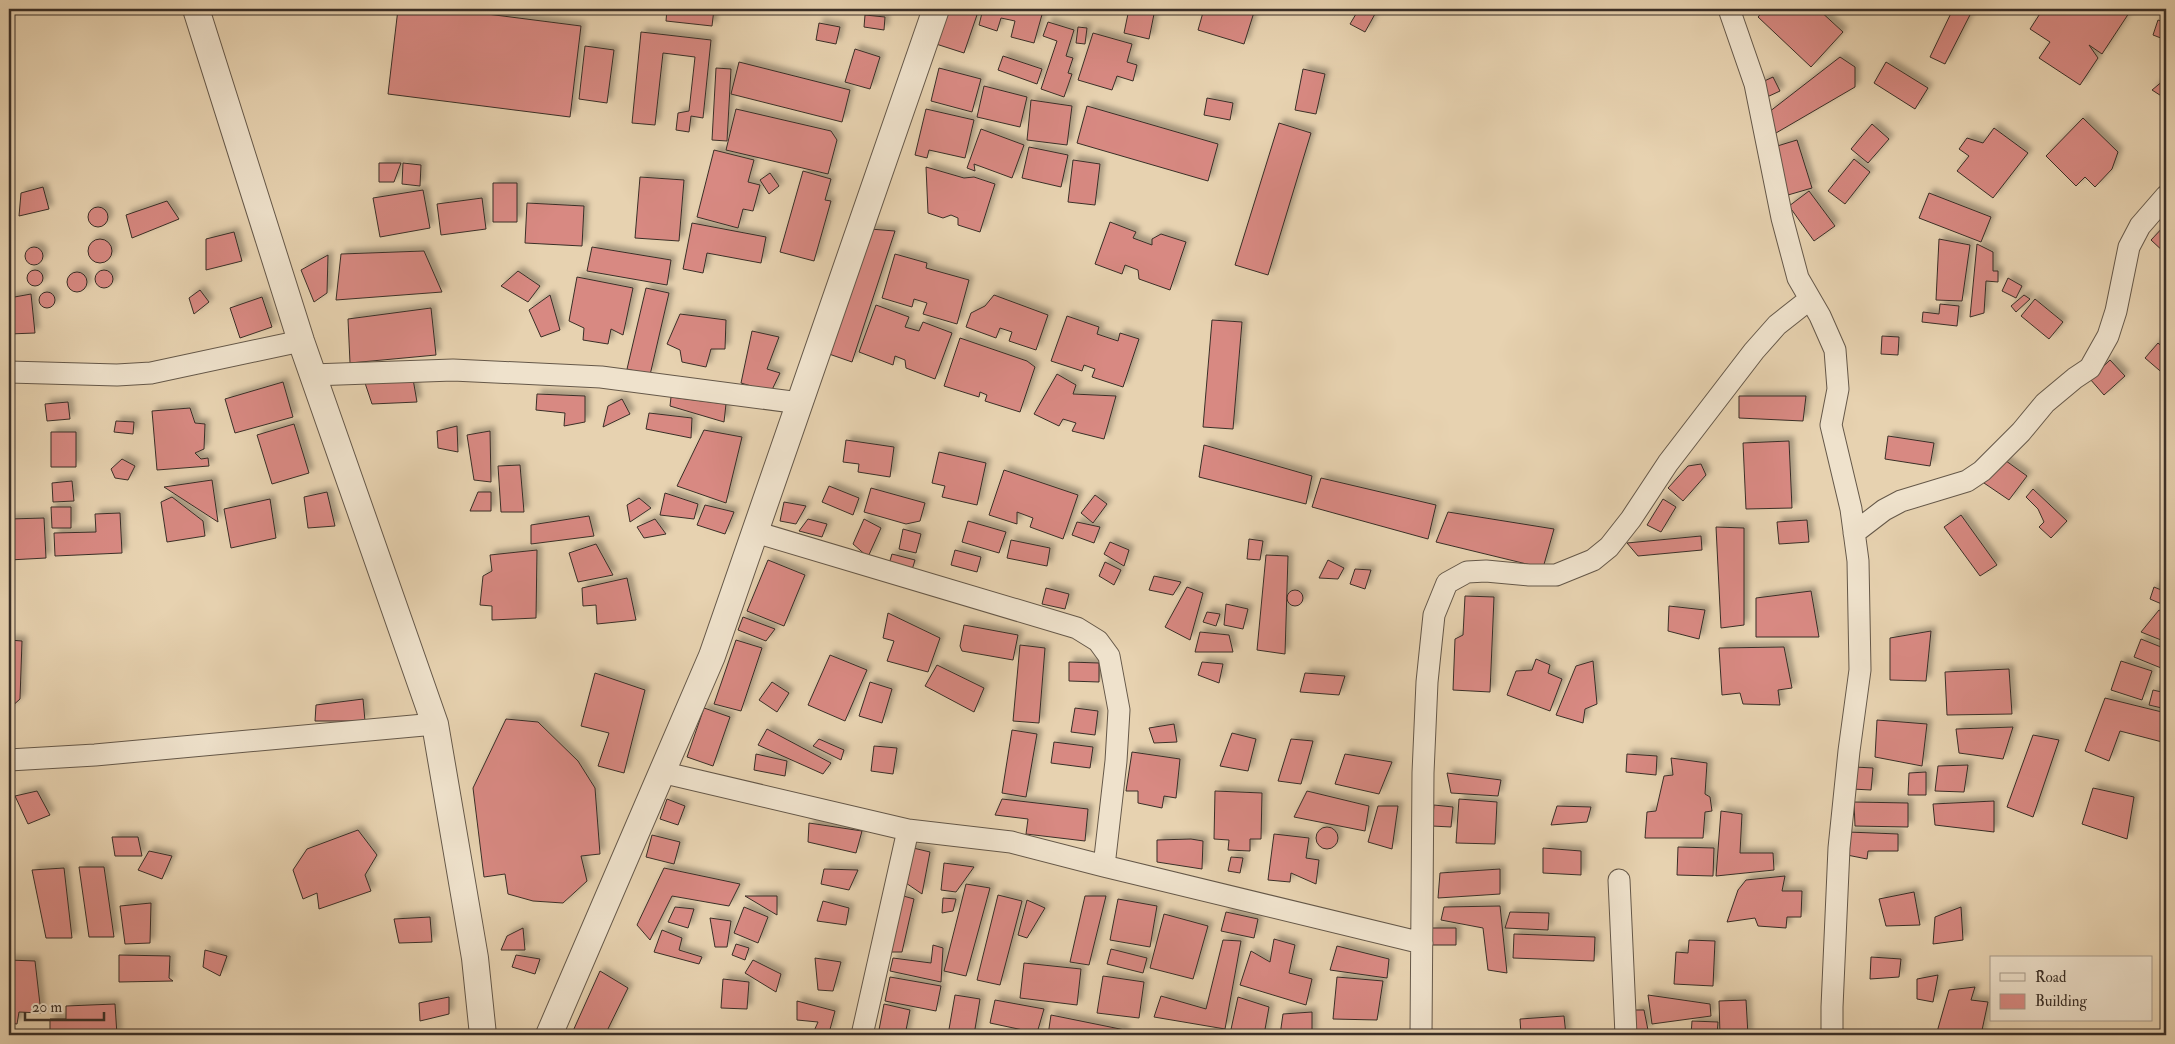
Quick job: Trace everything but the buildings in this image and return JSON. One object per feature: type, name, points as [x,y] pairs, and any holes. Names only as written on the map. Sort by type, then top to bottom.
[{"type":"street","points":[[196,9],[312,375],[435,724],[474,958],[483,1035]]},
{"type":"street","points":[[549,1035],[712,656],[936,9]]},
{"type":"street","points":[[1729,9],[1755,84],[1782,218],[1798,278],[1835,350],[1838,389],[1831,425],[1851,510],[1858,561],[1860,670],[1839,848],[1832,1035]]},
{"type":"street","points":[[1854,533],[1884,510],[1901,501],[1967,481],[1982,471],[2021,432],[2045,403],[2090,368],[2108,336],[2116,311],[2129,247],[2140,226],[2166,196]]},
{"type":"street","points":[[1421,1035],[1423,773],[1428,682],[1434,615],[1447,583],[1467,572],[1486,571],[1529,575],[1556,575],[1593,560],[1609,547],[1668,463],[1754,351],[1777,325],[1810,299]]},
{"type":"street","points":[[9,372],[117,375],[151,373],[301,342]]},
{"type":"street","points":[[312,375],[453,370],[601,376],[800,403]]},
{"type":"street","points":[[1851,510],[1884,510]]},
{"type":"street","points":[[755,532],[1024,614],[1077,628],[1098,641],[1109,656],[1119,710],[1116,762],[1104,866]]},
{"type":"street","points":[[9,760],[95,755],[435,724]]},
{"type":"street","points":[[661,772],[908,830],[1011,842],[1422,943]]},
{"type":"street","points":[[862,1035],[908,830]]},
{"type":"street","points":[[1619,880],[1626,1035]]}]
